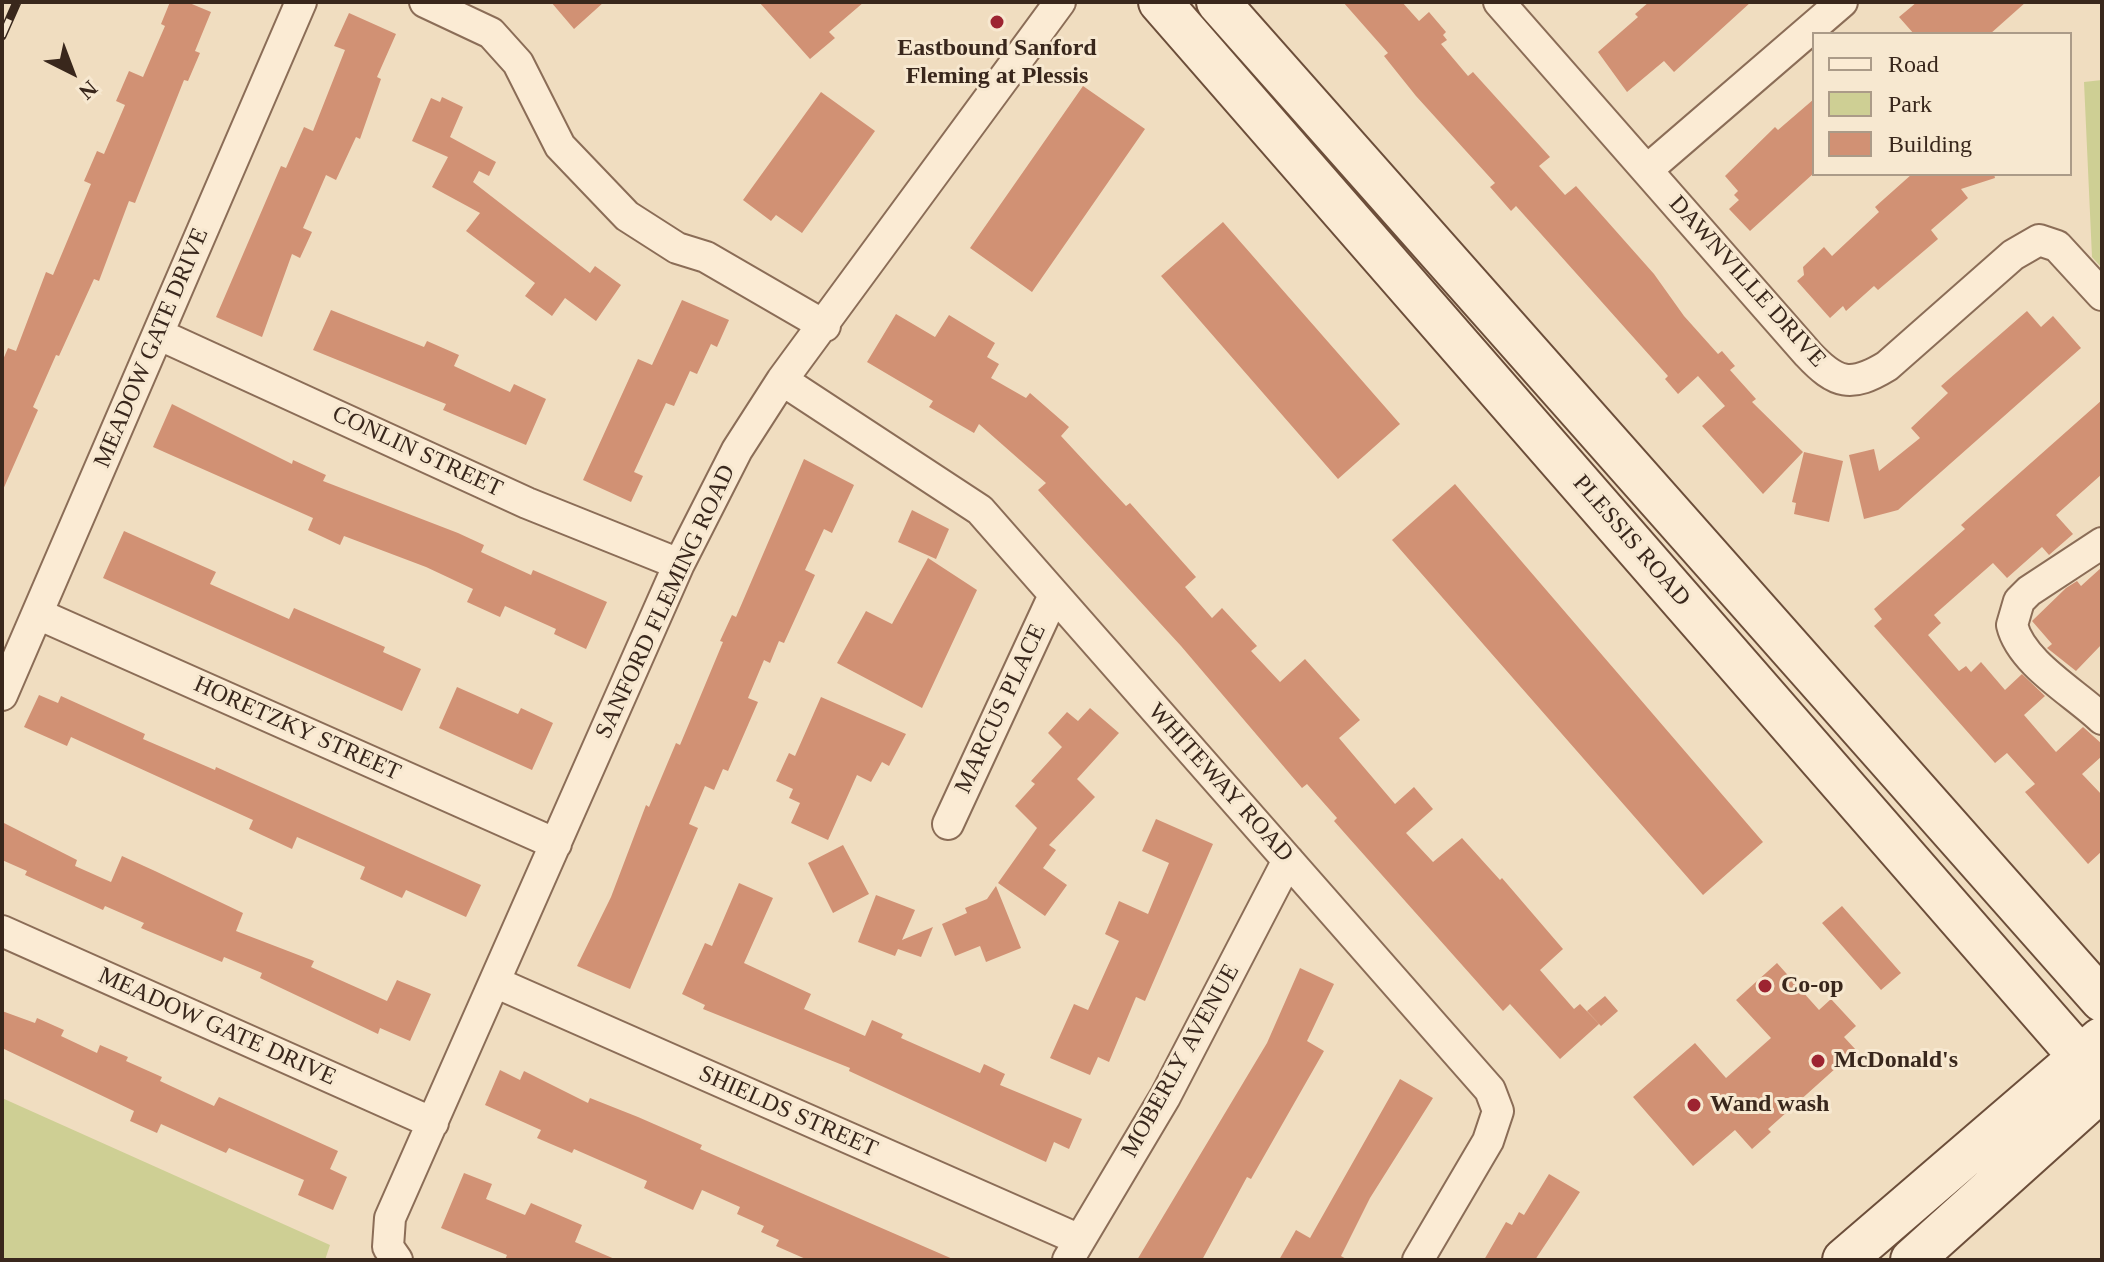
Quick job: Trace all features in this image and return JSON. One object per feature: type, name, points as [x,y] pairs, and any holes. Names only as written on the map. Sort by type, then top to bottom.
[{"type":"main road","name":"PLESSIS ROAD","points":[[1160,2],[2096,1066]]},
{"type":"main road","name":"PLESSIS ROAD","points":[[1218,2],[2102,1000]]},
{"type":"main road","points":[[2039,929],[2102,954]]},
{"type":"main road","points":[[1844,1260],[2096,1066]]},
{"type":"main road","points":[[1912,1260],[2096,1066]]},
{"type":"street","name":"MEADOW GATE DRIVE","points":[[2,695],[301,2]]},
{"type":"street","points":[[425,2],[491,33],[518,63],[560,146],[627,216],[677,248],[706,257],[825,326]]},
{"type":"street","name":"SANFORD FLEMING ROAD","points":[[397,1260],[388,1247],[390,1218],[497,983],[679,564],[737,450],[782,380],[825,326],[946,153],[1060,2]]},
{"type":"street","name":"DAWNVILLE DRIVE","points":[[1499,2],[1808,354],[1824,371],[1844,382],[1866,378],[1887,366],[2013,255],[2039,240],[2057,246],[2102,295]]},
{"type":"street","points":[[1647,170],[1842,2]]},
{"type":"street","name":"CONLIN STREET","points":[[158,334],[527,503],[679,564]]},
{"type":"street","name":"WHITEWAY ROAD","points":[[782,380],[980,510],[1490,1090],[1498,1111],[1488,1141],[1418,1260]]},
{"type":"street","points":[[2102,543],[2029,591],[2019,601],[2012,625],[2022,647],[2070,694],[2102,719]]},
{"type":"street","name":"MARCUS PLACE","points":[[948,824],[1054,595]]},
{"type":"street","name":"HORETZKY STREET","points":[[38,614],[556,844]]},
{"type":"street","name":"MOBERLY AVENUE","points":[[1074,1250],[1165,1097],[1288,860]]},
{"type":"street","name":"MEADOW GATE DRIVE","points":[[2,931],[433,1123]]},
{"type":"street","name":"SHIELDS STREET","points":[[497,983],[1074,1250]]},
{"type":"green space","points":[[2102,80],[2102,268],[2092,257],[2084,82]]},
{"type":"green space","points":[[2,1098],[330,1245],[325,1260],[2,1260]]},
{"type":"building","points":[[170,2],[187,2],[211,12],[195,51],[200,53],[188,81],[184,80],[135,203],[129,201],[99,281],[94,279],[59,356],[56,355],[33,407],[38,410],[2,492],[2,362],[8,348],[16,351],[46,272],[53,275],[91,184],[84,181],[97,151],[104,154],[125,105],[116,101],[129,71],[143,77],[165,26],[161,24]]},
{"type":"building","points":[[551,2],[604,2],[574,29]]},
{"type":"building","points":[[759,2],[864,2],[829,32],[835,38],[810,59]]},
{"type":"building","points":[[1343,2],[1402,2],[1419,21],[1429,12],[1446,32],[1443,35],[1447,40],[1441,44],[1468,76],[1473,72],[1550,157],[1539,166],[1565,195],[1576,186],[1654,274],[1684,316],[1718,354],[1722,351],[1735,366],[1730,370],[1756,399],[1752,402],[1803,452],[1763,494],[1702,426],[1725,406],[1698,376],[1678,394],[1665,379],[1668,376],[1516,206],[1511,211],[1490,187],[1495,183],[1416,96],[1384,56],[1388,53]]},
{"type":"building","points":[[1649,2],[1751,2],[1674,72],[1664,61],[1627,92],[1598,52],[1638,17],[1635,14]]},
{"type":"building","points":[[1917,2],[2026,2],[1992,32],[1912,32],[1899,17]]},
{"type":"building","points":[[349,13],[396,34],[377,77],[381,79],[360,139],[356,137],[336,180],[326,175],[303,228],[312,232],[300,258],[292,254],[262,337],[216,317],[281,166],[286,168],[304,127],[313,131],[345,50],[334,46]]},
{"type":"building","points":[[1083,86],[1145,129],[1032,292],[970,248]]},
{"type":"building","points":[[821,92],[875,131],[802,233],[776,215],[771,221],[743,200]]},
{"type":"building","points":[[442,97],[463,107],[450,137],[496,162],[489,176],[479,171],[473,182],[590,273],[595,266],[621,285],[596,321],[565,298],[552,316],[525,296],[535,283],[466,231],[480,213],[432,187],[448,157],[412,141],[431,98],[440,102]]},
{"type":"building","points":[[1812,101],[1812,175],[1750,231],[1729,209],[1739,200],[1734,195],[1738,191],[1725,176],[1775,127],[1778,130]]},
{"type":"building","points":[[1910,176],[1994,176],[1961,189],[1968,198],[1931,230],[1938,239],[1878,290],[1874,286],[1846,311],[1843,306],[1830,318],[1797,281],[1804,275],[1803,267],[1824,247],[1832,256],[1879,212],[1875,207]]},
{"type":"building","points":[[1223,222],[1400,424],[1338,479],[1161,276]]},
{"type":"building","points":[[682,300],[729,320],[717,347],[711,344],[697,374],[690,371],[674,406],[666,403],[634,472],[643,476],[631,502],[583,480],[638,359],[652,365]]},
{"type":"building","points":[[331,310],[424,347],[427,341],[459,355],[454,366],[510,392],[514,384],[546,399],[526,445],[443,410],[446,404],[313,350]]},
{"type":"building","points":[[2027,311],[2041,327],[2053,316],[2081,348],[1898,510],[1864,519],[1849,455],[1874,449],[1879,471],[1920,438],[1911,428],[1948,393],[1941,386]]},
{"type":"building","points":[[896,314],[935,337],[949,315],[995,343],[987,357],[999,364],[991,378],[1026,398],[1030,393],[1069,427],[1061,436],[1126,506],[1130,503],[1196,577],[1185,587],[1212,618],[1222,608],[1257,646],[1251,651],[1280,682],[1305,659],[1360,720],[1339,738],[1395,804],[1414,787],[1433,809],[1406,833],[1433,862],[1462,838],[1500,880],[1502,878],[1563,949],[1540,970],[1574,1009],[1580,1004],[1599,1024],[1560,1059],[1510,1004],[1503,1011],[1334,821],[1337,818],[1307,784],[1302,788],[1181,646],[1038,490],[1046,483],[979,424],[974,433],[929,407],[933,401],[867,362]]},
{"type":"building","points":[[2102,400],[2102,474],[2056,515],[2073,534],[2049,555],[2042,547],[2007,578],[1993,563],[1934,615],[1941,623],[1928,635],[1959,671],[1966,666],[1971,672],[1981,662],[2005,690],[2022,674],[2045,696],[2024,715],[2056,752],[2083,727],[2102,744],[2102,756],[2082,774],[2102,795],[2102,851],[2088,864],[2025,792],[2035,784],[2007,753],[1995,763],[1874,626],[1882,619],[1874,609],[1965,529],[1961,525]]},
{"type":"building","points":[[172,404],[292,464],[293,460],[326,475],[323,481],[458,533],[484,545],[481,552],[531,575],[533,570],[607,602],[586,649],[554,634],[556,629],[505,606],[500,617],[467,602],[473,589],[426,567],[344,536],[340,545],[308,530],[313,518],[153,447]]},
{"type":"building","points":[[1804,452],[1843,461],[1829,522],[1794,514],[1796,503],[1792,502]]},
{"type":"building","points":[[804,459],[854,485],[832,533],[824,529],[805,570],[815,575],[784,643],[779,641],[770,663],[764,660],[748,698],[758,702],[728,771],[723,769],[714,790],[705,786],[689,824],[698,828],[630,989],[577,966],[611,897],[646,805],[649,807],[676,743],[680,745],[723,642],[720,641],[732,615],[736,617]]},
{"type":"building","points":[[1455,484],[1763,842],[1703,895],[1392,540]]},
{"type":"building","points":[[912,510],[949,529],[936,559],[898,542]]},
{"type":"building","points":[[124,531],[216,572],[210,584],[289,619],[294,608],[385,647],[383,652],[421,669],[402,711],[103,578]]},
{"type":"building","points":[[928,558],[977,590],[922,708],[837,663],[866,611],[892,624]]},
{"type":"building","points":[[2102,567],[2102,644],[2076,671],[2047,648],[2052,644],[2032,621],[2066,588],[2077,581],[2081,586]]},
{"type":"building","points":[[457,687],[518,714],[521,708],[553,723],[532,770],[439,728]]},
{"type":"building","points":[[39,695],[58,703],[61,696],[145,734],[143,739],[215,770],[216,767],[481,885],[466,917],[406,890],[402,898],[360,879],[365,867],[297,837],[292,849],[249,829],[253,820],[71,737],[67,746],[24,727]]},
{"type":"building","points":[[821,697],[906,734],[889,766],[882,762],[871,782],[857,775],[828,840],[791,823],[800,803],[789,798],[793,789],[776,781],[789,753],[795,756]]},
{"type":"building","points":[[1090,708],[1119,733],[1077,779],[1095,797],[1049,845],[1056,850],[1043,868],[1067,885],[1045,916],[998,883],[1037,828],[1015,806],[1035,784],[1031,781],[1062,747],[1048,733],[1067,712],[1078,721]]},
{"type":"building","points":[[1156,819],[1213,844],[1145,1001],[1136,997],[1109,1062],[1098,1057],[1090,1075],[1050,1058],[1074,1004],[1088,1010],[1119,941],[1105,934],[1119,901],[1148,914],[1169,863],[1142,851]]},
{"type":"building","points":[[2,822],[77,860],[75,866],[111,882],[122,856],[155,871],[243,913],[236,931],[314,961],[311,967],[387,1001],[397,980],[431,994],[410,1041],[380,1028],[378,1034],[260,978],[262,973],[224,957],[222,962],[141,928],[144,923],[105,906],[103,910],[25,875],[27,871],[2,860]]},
{"type":"building","points":[[843,845],[869,894],[833,913],[808,863]]},
{"type":"building","points":[[739,883],[773,898],[744,963],[811,994],[804,1009],[865,1036],[872,1020],[903,1034],[901,1038],[980,1073],[984,1064],[1005,1074],[1000,1085],[1082,1119],[1069,1149],[1054,1142],[1046,1162],[849,1071],[850,1068],[703,1009],[705,1005],[682,994],[705,943],[712,946]]},
{"type":"building","points":[[996,886],[1021,948],[986,962],[980,946],[955,956],[942,924],[967,913],[965,908],[987,899]]},
{"type":"building","points":[[876,895],[915,910],[902,940],[933,927],[921,957],[898,949],[895,956],[858,942]]},
{"type":"building","points":[[1842,906],[1901,973],[1881,990],[1822,923]]},
{"type":"building","points":[[1777,963],[1819,1010],[1831,999],[1856,1026],[1844,1037],[1856,1050],[1768,1129],[1771,1132],[1752,1149],[1735,1130],[1693,1166],[1633,1097],[1695,1043],[1726,1078],[1771,1038],[1736,1000]]},
{"type":"building","points":[[1300,968],[1334,984],[1307,1041],[1324,1051],[1251,1179],[1247,1177],[1202,1260],[1137,1260],[1267,1043]]},
{"type":"building","points":[[1605,996],[1618,1011],[1601,1026],[1587,1011]]},
{"type":"building","points":[[2,1011],[35,1023],[37,1018],[64,1030],[61,1036],[97,1053],[100,1045],[128,1057],[126,1061],[162,1077],[160,1081],[214,1106],[219,1097],[338,1151],[330,1169],[347,1177],[333,1210],[298,1195],[304,1180],[229,1148],[226,1153],[161,1124],[157,1133],[130,1121],[134,1111],[2,1048]]},
{"type":"building","points":[[500,1070],[520,1080],[524,1071],[588,1103],[590,1098],[638,1117],[702,1145],[700,1149],[955,1260],[808,1260],[776,1246],[779,1240],[761,1232],[764,1226],[737,1214],[740,1207],[702,1190],[693,1210],[644,1188],[647,1181],[574,1149],[572,1153],[537,1138],[541,1130],[485,1105]]},
{"type":"building","points":[[1400,1079],[1433,1098],[1370,1198],[1341,1256],[1348,1260],[1279,1260],[1296,1230],[1310,1238]]},
{"type":"building","points":[[464,1173],[492,1184],[486,1199],[525,1215],[531,1203],[582,1225],[575,1242],[617,1260],[505,1260],[507,1255],[441,1228]]},
{"type":"building","points":[[1549,1174],[1580,1192],[1535,1260],[1484,1260],[1506,1222],[1512,1225],[1519,1212],[1524,1215]]},
{"type":"railway","points":[[2,36],[17,2]]},
{"type":"place","name":"Eastbound Sanford Fleming at Plessis","points":[[997,22]]},
{"type":"place","name":"Co-op","points":[[1765,986]]},
{"type":"place","name":"McDonald's","points":[[1818,1061]]},
{"type":"place","name":"Wand wash","points":[[1694,1105]]}]
